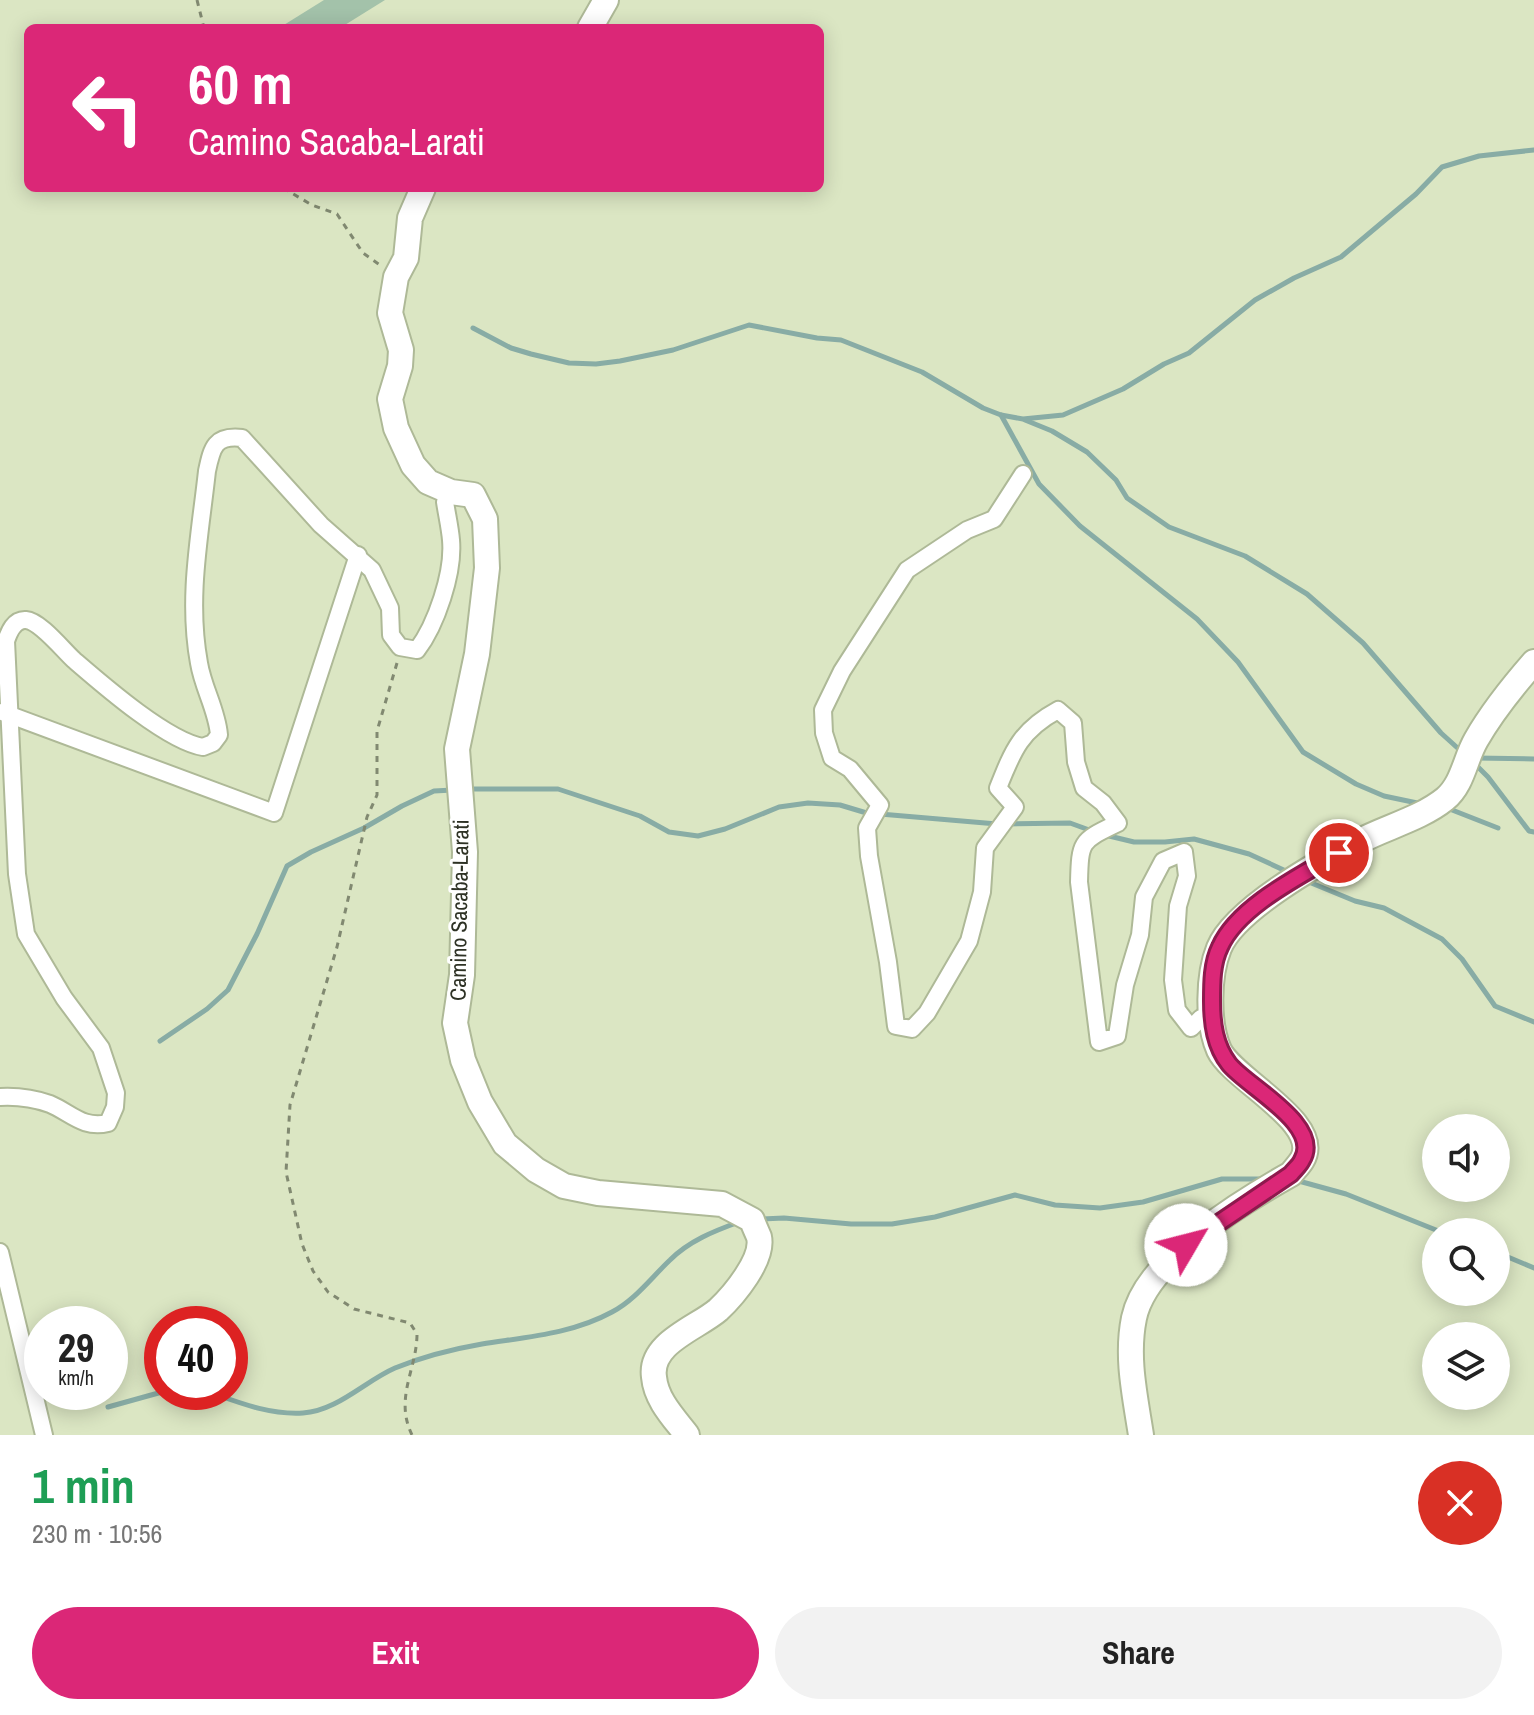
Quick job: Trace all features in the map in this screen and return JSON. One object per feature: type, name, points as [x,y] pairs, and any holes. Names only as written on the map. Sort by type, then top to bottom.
[{"type":"street","points":[[592,24],[606,0]]},
{"type":"street","name":"Camino Sacaba-Larati","points":[[421,192],[410,218],[406,258],[396,277],[390,313],[401,350],[400,366],[390,399],[396,428],[413,465],[428,482],[451,492],[473,495],[485,519],[487,568],[477,654],[457,749],[465,852],[462,975],[455,1023],[463,1060],[480,1102],[505,1144],[536,1170],[564,1186],[598,1193],[722,1204],[752,1220],[760,1240],[757,1259],[719,1309],[671,1342],[659,1356],[656,1365],[653,1375],[659,1397],[687,1435]]},
{"type":"street","points":[[0,1097],[22,1096],[51,1105],[84,1124],[98,1125],[108,1123],[115,1107],[116,1093],[101,1048],[64,998],[26,934],[17,874],[4,712],[9,630],[17,622],[26,620],[38,625],[74,660],[172,735],[203,747],[213,743],[219,735],[218,721],[198,662],[192,590],[207,471],[211,452],[219,440],[228,436],[242,438],[321,525],[372,570],[390,608],[391,635],[400,647],[417,650],[430,634],[448,572],[451,543],[445,502],[451,492]]},
{"type":"street","points":[[1023,474],[994,519],[967,530],[907,570],[842,671],[823,710],[824,733],[832,758],[850,769],[880,805],[867,828],[869,856],[896,1026],[912,1029],[927,1013],[969,941],[982,892],[985,848],[1015,807],[998,788],[1010,755],[1035,722],[1058,710],[1073,723],[1076,762],[1084,788],[1103,803],[1118,823],[1088,838],[1080,856],[1080,896],[1099,1042],[1117,1036],[1125,985],[1140,935],[1144,897],[1163,861],[1184,852],[1187,876],[1178,906],[1173,945],[1177,1010],[1191,1028],[1201,1018],[1213,1027]]},
{"type":"street","points":[[4,712],[274,813],[358,555]]},
{"type":"street","points":[[1141,1435],[1130,1352],[1141,1296],[1160,1270],[1186,1245],[1291,1174],[1304,1158],[1305,1144],[1291,1119],[1231,1067],[1219,1050],[1213,1027],[1213,975],[1220,946],[1238,921],[1286,884],[1360,841],[1447,798],[1459,783],[1475,742],[1490,717],[1534,662]]},
{"type":"street","points":[[0,1252],[44,1435]]},
{"type":"path","points":[[197,0],[203,24]]},
{"type":"path","points":[[290,192],[312,205],[337,214],[363,253],[396,277]]},
{"type":"path","points":[[400,647],[377,731],[377,795],[367,817],[337,947],[290,1105],[286,1172],[302,1244],[313,1271],[328,1292],[354,1309],[410,1323],[417,1334],[404,1405],[412,1435]]},
{"type":"building","points":[[324,0],[385,0],[346,24],[285,24]]},
{"type":"waterway","points":[[473,328],[511,348],[531,354],[569,363],[596,364],[673,350],[749,325],[841,340],[922,372],[983,408],[1001,415],[1023,419],[1063,415],[1123,389],[1189,353],[1255,300],[1341,257],[1416,194],[1442,167],[1479,156],[1534,150]]},
{"type":"waterway","points":[[1001,415],[1039,484],[1080,526],[1197,619],[1238,662],[1303,752],[1356,784],[1384,796],[1422,804]]},
{"type":"waterway","points":[[1025,420],[1052,431],[1087,452],[1116,480],[1127,498],[1169,527],[1245,556],[1307,594],[1363,643],[1441,733],[1462,752]]},
{"type":"waterway","points":[[1475,758],[1534,759]]},
{"type":"waterway","points":[[1475,764],[1529,831],[1534,832]]},
{"type":"waterway","points":[[467,789],[558,789],[640,816],[669,832],[698,836],[725,829],[779,807],[808,803],[840,805],[870,814]]},
{"type":"waterway","points":[[160,1041],[207,1009],[228,990],[287,866],[434,791],[453,790]]},
{"type":"waterway","points":[[1447,808],[1498,828]]},
{"type":"waterway","points":[[880,814],[997,824]]},
{"type":"waterway","points":[[1007,824],[1070,823],[1092,831]]},
{"type":"waterway","points":[[1105,835],[1134,842],[1194,839],[1249,854],[1288,872]]},
{"type":"waterway","points":[[1304,880],[1355,901],[1384,908],[1442,939],[1462,959],[1495,1006],[1534,1022]]},
{"type":"waterway","points":[[760,1219],[892,1224],[935,1217],[1015,1195],[1055,1205],[1100,1208],[1143,1202],[1222,1179],[1265,1179]]},
{"type":"waterway","points":[[1295,1180],[1346,1194],[1422,1224]]},
{"type":"waterway","points":[[248,1405],[291,1413],[315,1411],[416,1360],[581,1325],[612,1312],[628,1301],[685,1247],[739,1222]]},
{"type":"waterway","points":[[1510,1258],[1534,1268]]},
{"type":"waterway","points":[[128,1401],[144,1397]]},
{"type":"route","points":[[1186,1245],[1270,1185],[1291,1174],[1304,1158],[1305,1144],[1291,1119],[1278,1104],[1231,1067],[1219,1050],[1213,1027],[1213,975],[1220,946],[1238,921],[1286,884],[1339,853]]}]
